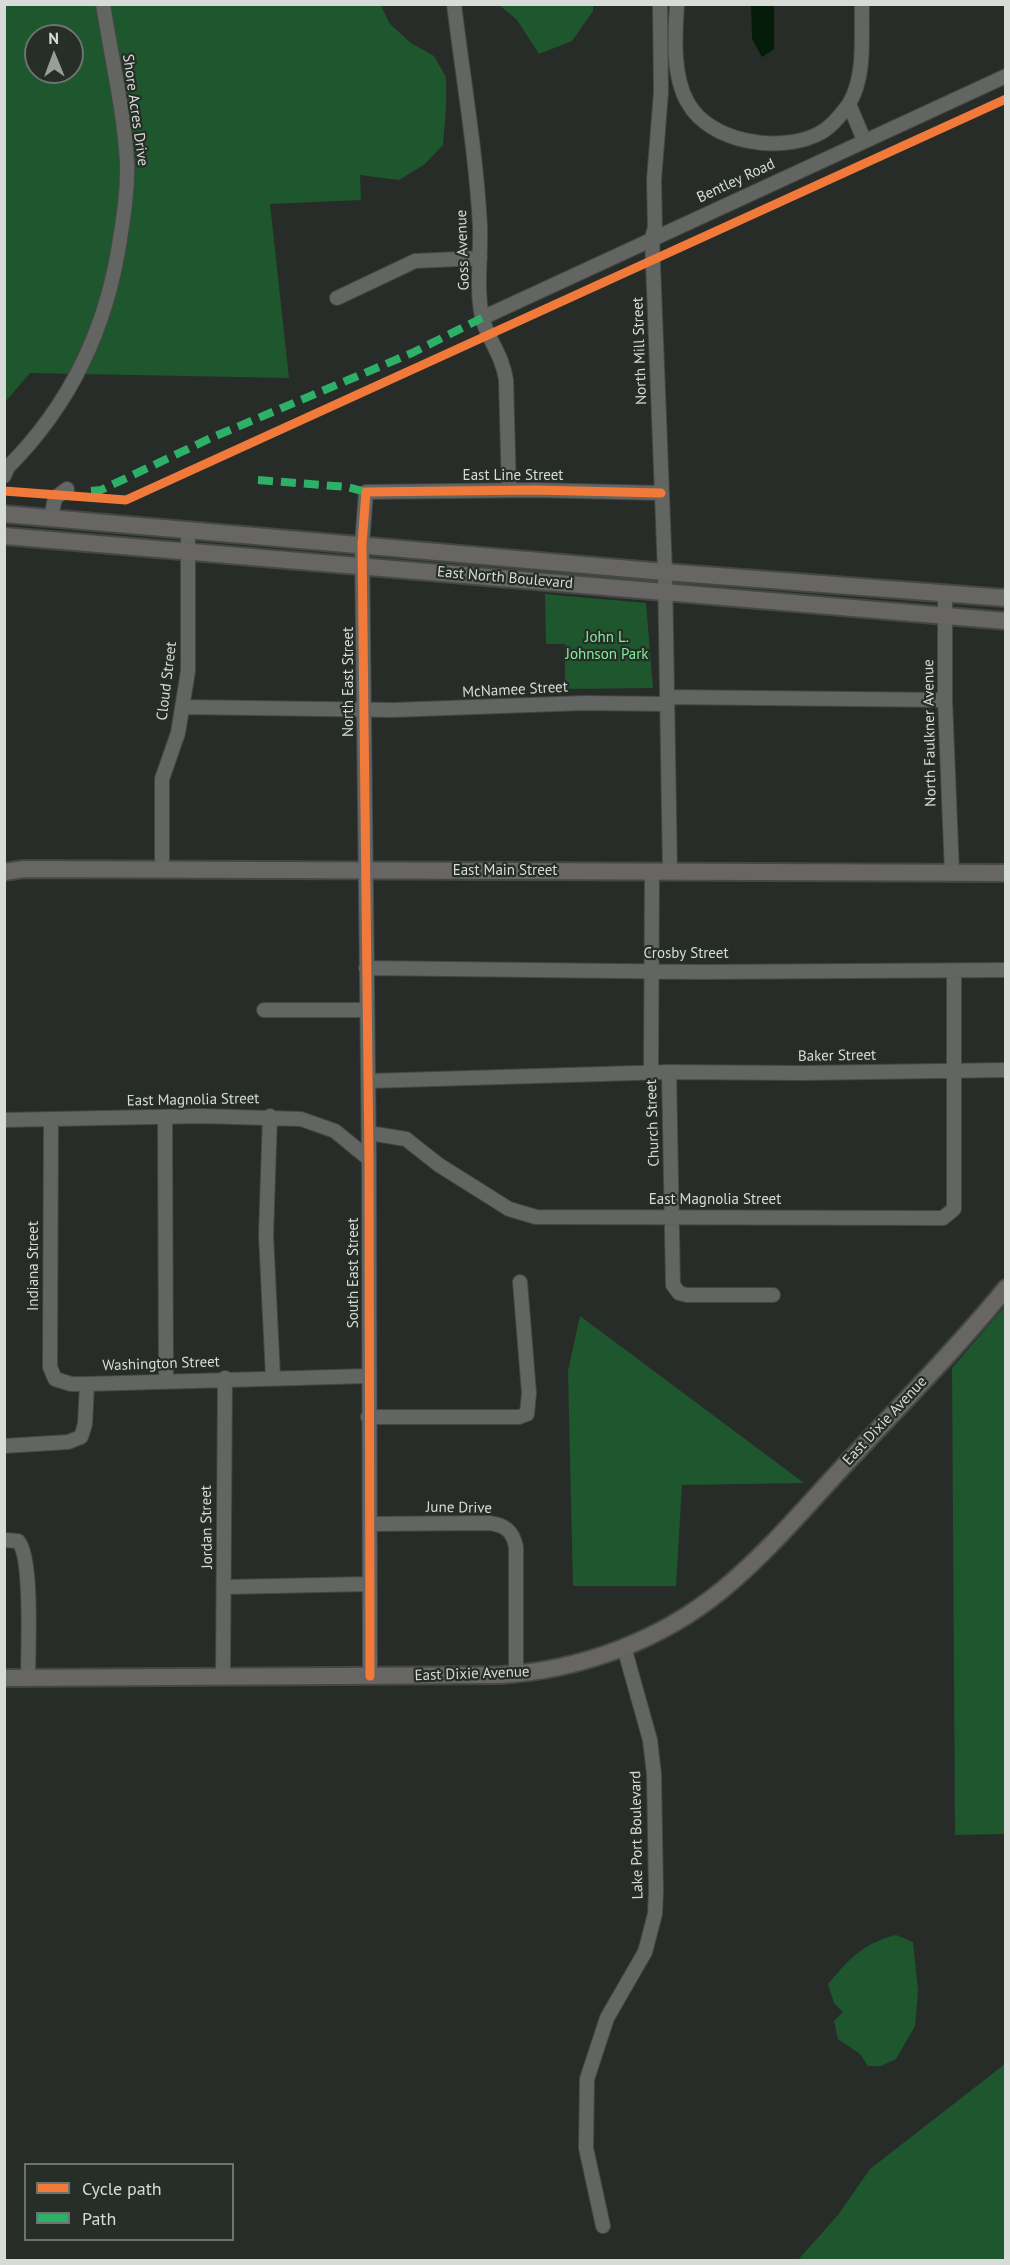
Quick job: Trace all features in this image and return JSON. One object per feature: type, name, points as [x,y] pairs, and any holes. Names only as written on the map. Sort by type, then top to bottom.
[{"type":"main road","name":"East North Boulevard","points":[[4,514],[665,572],[1005,598]]},
{"type":"main road","name":"East North Boulevard","points":[[4,536],[1005,621]]},
{"type":"main road","name":"East Main Street","points":[[4,872],[24,869],[1005,873]]},
{"type":"main road","name":"East Dixie Avenue","points":[[4,1678],[516,1674],[570,1665],[624,1647],[685,1617],[737,1577],[962,1339],[1005,1288]]},
{"type":"street","name":"Shore Acres Drive","points":[[4,476],[8,467],[52,417],[81,370],[104,312],[117,258],[126,196],[127,161],[103,4]]},
{"type":"street","name":"Goss Avenue","points":[[454,4],[476,173],[482,318],[504,364],[509,490]]},
{"type":"street","name":"North Mill Street","points":[[660,4],[661,92],[654,180],[655,226],[652,238],[666,591],[667,810],[670,872]]},
{"type":"street","points":[[677,4],[676,46],[682,88],[689,106],[712,127],[748,141],[802,140],[824,130],[849,104],[855,94],[861,63],[862,4]]},
{"type":"street","name":"Bentley Road","points":[[482,318],[1005,76]]},
{"type":"street","points":[[849,104],[864,140]]},
{"type":"street","points":[[337,298],[415,261],[480,258]]},
{"type":"street","points":[[51,518],[55,498],[67,489]]},
{"type":"street","name":"East Line Street","points":[[366,492],[509,490],[661,493]]},
{"type":"street","name":"North East Street","points":[[366,492],[363,544],[366,871]]},
{"type":"street","name":"Cloud Street","points":[[162,870],[162,779],[183,707],[189,643],[188,529]]},
{"type":"street","name":"North Faulkner Avenue","points":[[945,593],[945,700],[952,873]]},
{"type":"street","name":"McNamee Street","points":[[183,707],[365,710],[494,709],[584,703],[667,701],[945,700]]},
{"type":"street","name":"South East Street","points":[[366,871],[370,1676]]},
{"type":"street","name":"Church Street","points":[[652,872],[651,1072],[669,1072],[673,1285],[679,1293],[773,1295]]},
{"type":"street","name":"Crosby Street","points":[[366,968],[653,971],[1005,970]]},
{"type":"street","points":[[954,971],[954,1071]]},
{"type":"street","points":[[264,1010],[367,1010]]},
{"type":"street","name":"Baker Street","points":[[669,1072],[1005,1070]]},
{"type":"street","name":"East Magnolia Street","points":[[369,1133],[406,1138],[439,1165],[509,1209],[536,1217],[944,1218],[954,1209],[954,1071]]},
{"type":"street","points":[[368,1081],[651,1072]]},
{"type":"street","points":[[270,1116],[266,1235],[273,1377]]},
{"type":"street","name":"East Magnolia Street","points":[[4,1120],[270,1116],[301,1119],[323,1125],[349,1141],[369,1159]]},
{"type":"street","points":[[165,1117],[166,1380]]},
{"type":"street","name":"Indiana Street","points":[[51,1120],[50,1367],[55,1379],[59,1382],[87,1384]]},
{"type":"street","points":[[368,1416],[453,1418],[528,1414],[529,1393],[520,1282]]},
{"type":"street","name":"Washington Street","points":[[4,1446],[68,1442],[81,1437],[85,1424],[87,1384],[225,1378],[368,1376]]},
{"type":"street","name":"Jordan Street","points":[[223,1676],[225,1378]]},
{"type":"street","name":"June Drive","points":[[370,1524],[489,1523],[499,1524],[512,1533],[516,1547],[516,1674]]},
{"type":"street","points":[[4,1540],[18,1541],[23,1547],[27,1569],[28,1678]]},
{"type":"street","points":[[225,1587],[369,1584]]},
{"type":"street","name":"Lake Port Boulevard","points":[[603,2226],[586,2148],[587,2079],[596,2044],[607,2018],[645,1952],[654,1914],[656,1891],[654,1774],[650,1740],[624,1647]]},
{"type":"green space","points":[[5,5],[381,5],[389,23],[411,43],[434,56],[446,77],[443,145],[425,164],[399,180],[360,175],[361,200],[270,204],[289,378],[30,373],[5,402]]},
{"type":"green space","points":[[499,5],[593,5],[593,11],[572,41],[539,54],[517,20]]},
{"type":"green space","name":"John L. Johnson Park","points":[[545,594],[646,603],[653,688],[565,689],[565,644],[546,644]]},
{"type":"green space","points":[[1005,1306],[1005,1834],[955,1835],[952,1368]]},
{"type":"green space","points":[[580,1316],[804,1483],[682,1485],[676,1586],[573,1586],[568,1371]]},
{"type":"green space","points":[[896,1935],[913,1942],[918,1991],[915,2026],[896,2059],[881,2066],[868,2066],[860,2054],[838,2039],[834,2021],[843,2012],[834,2003],[828,1984],[858,1953],[874,1943]]},
{"type":"green space","points":[[1005,2064],[1005,2260],[798,2260],[838,2215],[870,2169]]},
{"type":"shaded area","points":[[751,5],[774,5],[774,49],[762,57],[752,39]]},
{"type":"marked path","points":[[91,491],[101,490],[211,438],[412,353],[482,318]]},
{"type":"marked path","points":[[258,480],[347,487],[366,492]]},
{"type":"cycle path","points":[[4,491],[126,500],[1006,99]]},
{"type":"cycle path","points":[[370,1676],[369,1159],[362,544],[366,492],[534,490],[661,493]]}]
